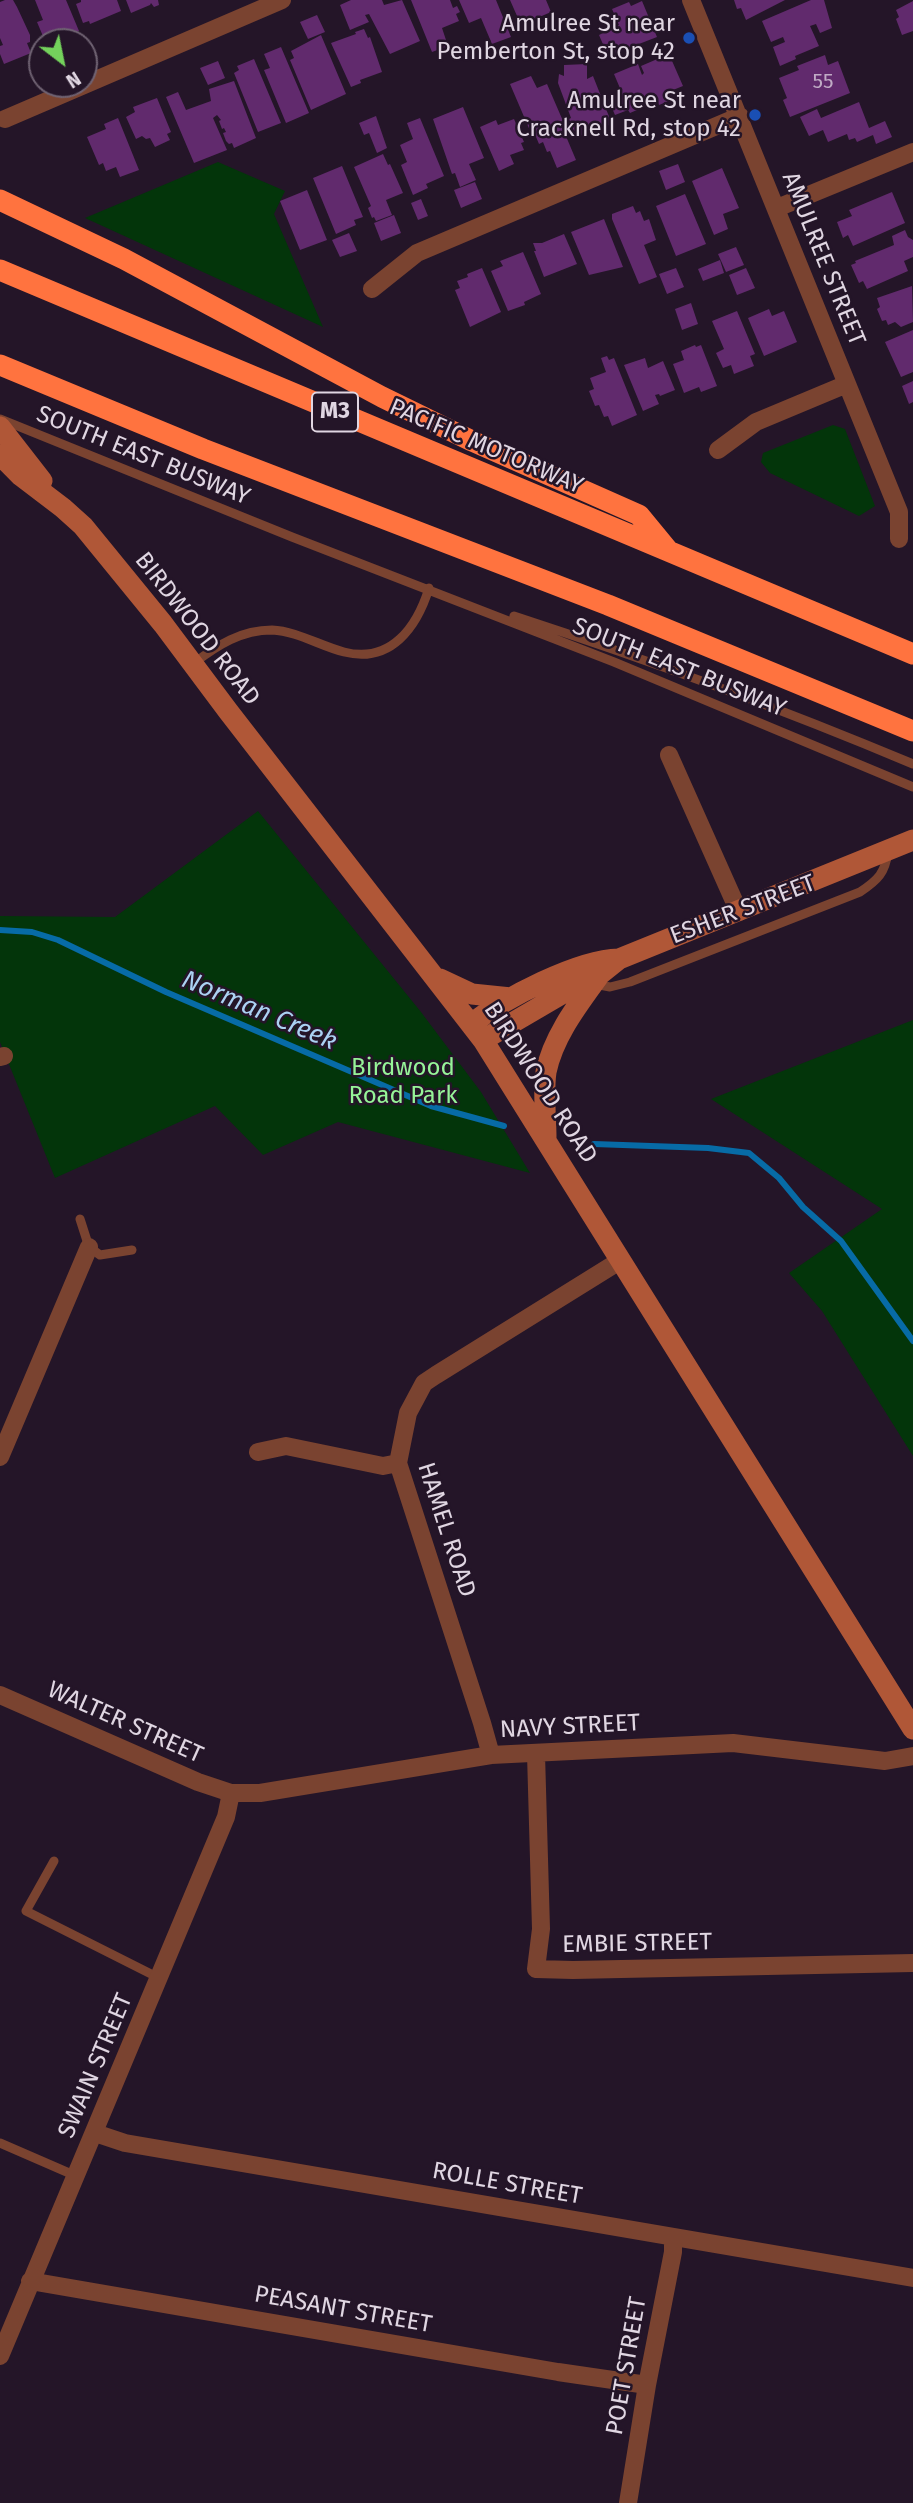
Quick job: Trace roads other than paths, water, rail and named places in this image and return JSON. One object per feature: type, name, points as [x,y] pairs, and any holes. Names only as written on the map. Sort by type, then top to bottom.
[{"type":"highway","points":[[0,200],[159,277],[382,397],[472,441],[639,514],[670,552]]},
{"type":"highway","name":"PACIFIC MOTORWAY","points":[[0,270],[913,653]]},
{"type":"highway","points":[[4,367],[203,449],[608,605],[913,731]]},
{"type":"main road","name":"BIRDWOOD ROAD","points":[[0,427],[63,508]]},
{"type":"main road","name":"BIRDWOOD ROAD","points":[[0,455],[21,476],[83,526],[477,1032],[521,1097],[913,1729]]},
{"type":"main road","name":"ESHER STREET","points":[[477,1032],[511,998],[592,962],[619,959],[913,840]]},
{"type":"main road","name":"ESHER STREET","points":[[477,1032],[596,980],[619,959]]},
{"type":"main road","points":[[432,973],[446,983],[472,994],[511,998]]},
{"type":"main road","points":[[546,1139],[546,1074],[553,1050],[596,980]]},
{"type":"street","points":[[5,119],[282,0]]},
{"type":"street","name":"AMULREE STREET","points":[[691,0],[899,512],[899,539]]},
{"type":"street","points":[[372,289],[417,253],[740,116]]},
{"type":"street","points":[[777,208],[913,152]]},
{"type":"street","points":[[718,450],[756,422],[847,384]]},
{"type":"street","points":[[669,755],[739,912]]},
{"type":"street","points":[[0,1457],[89,1247]]},
{"type":"street","name":"HAMEL ROAD","points":[[491,1755],[398,1462],[408,1413],[424,1383],[621,1260]]},
{"type":"street","points":[[258,1452],[286,1446],[383,1466],[398,1462]]},
{"type":"street","name":"WALTER STREET","points":[[0,1695],[198,1782],[231,1793]]},
{"type":"street","name":"NAVY STREET","points":[[231,1793],[260,1793],[491,1755],[733,1743],[886,1761],[913,1756]]},
{"type":"street","name":"EMBIE STREET","points":[[536,1754],[541,1929],[536,1969],[913,1963]]},
{"type":"street","name":"SWAIN STREET","points":[[0,2356],[226,1817],[231,1793]]},
{"type":"street","name":"ROLLE STREET","points":[[95,2133],[125,2143],[913,2278]]},
{"type":"street","name":"POET STREET","points":[[628,2503],[647,2385],[674,2252],[673,2238]]},
{"type":"street","name":"PEASANT STREET","points":[[30,2281],[647,2385]]},
{"type":"lane","name":"SOUTH EAST BUSWAY","points":[[0,419],[292,537],[614,662],[913,787]]},
{"type":"lane","name":"SOUTH EAST BUSWAY","points":[[429,588],[618,650],[811,721],[913,764]]},
{"type":"lane","points":[[192,664],[233,637],[275,630],[345,652],[373,652],[387,647],[407,634],[423,607],[429,588]]},
{"type":"lane","name":"ESHER STREET","points":[[596,980],[610,987],[630,982],[860,891],[880,878],[886,867],[888,850]]},
{"type":"lane","points":[[80,1219],[89,1247],[100,1255],[132,1250]]},
{"type":"lane","points":[[54,1861],[26,1911],[159,1978]]},
{"type":"lane","points":[[0,2143],[76,2176]]},
{"type":"waterway","name":"Norman Creek","points":[[0,930],[32,932],[58,940],[166,992],[431,1106],[504,1126]]},
{"type":"waterway","name":"Norman Creek","points":[[594,1144],[708,1148],[749,1153],[779,1178],[803,1207],[841,1241],[913,1341]]},
{"type":"place","name":"Amulree St near Pemberton St, stop 42","points":[[689,38]]},
{"type":"place","name":"Amulree St near Cracknell Rd, stop 42","points":[[755,115]]},
{"type":"park label","name":"Birdwood Road Park","points":[[403,1082]]}]
